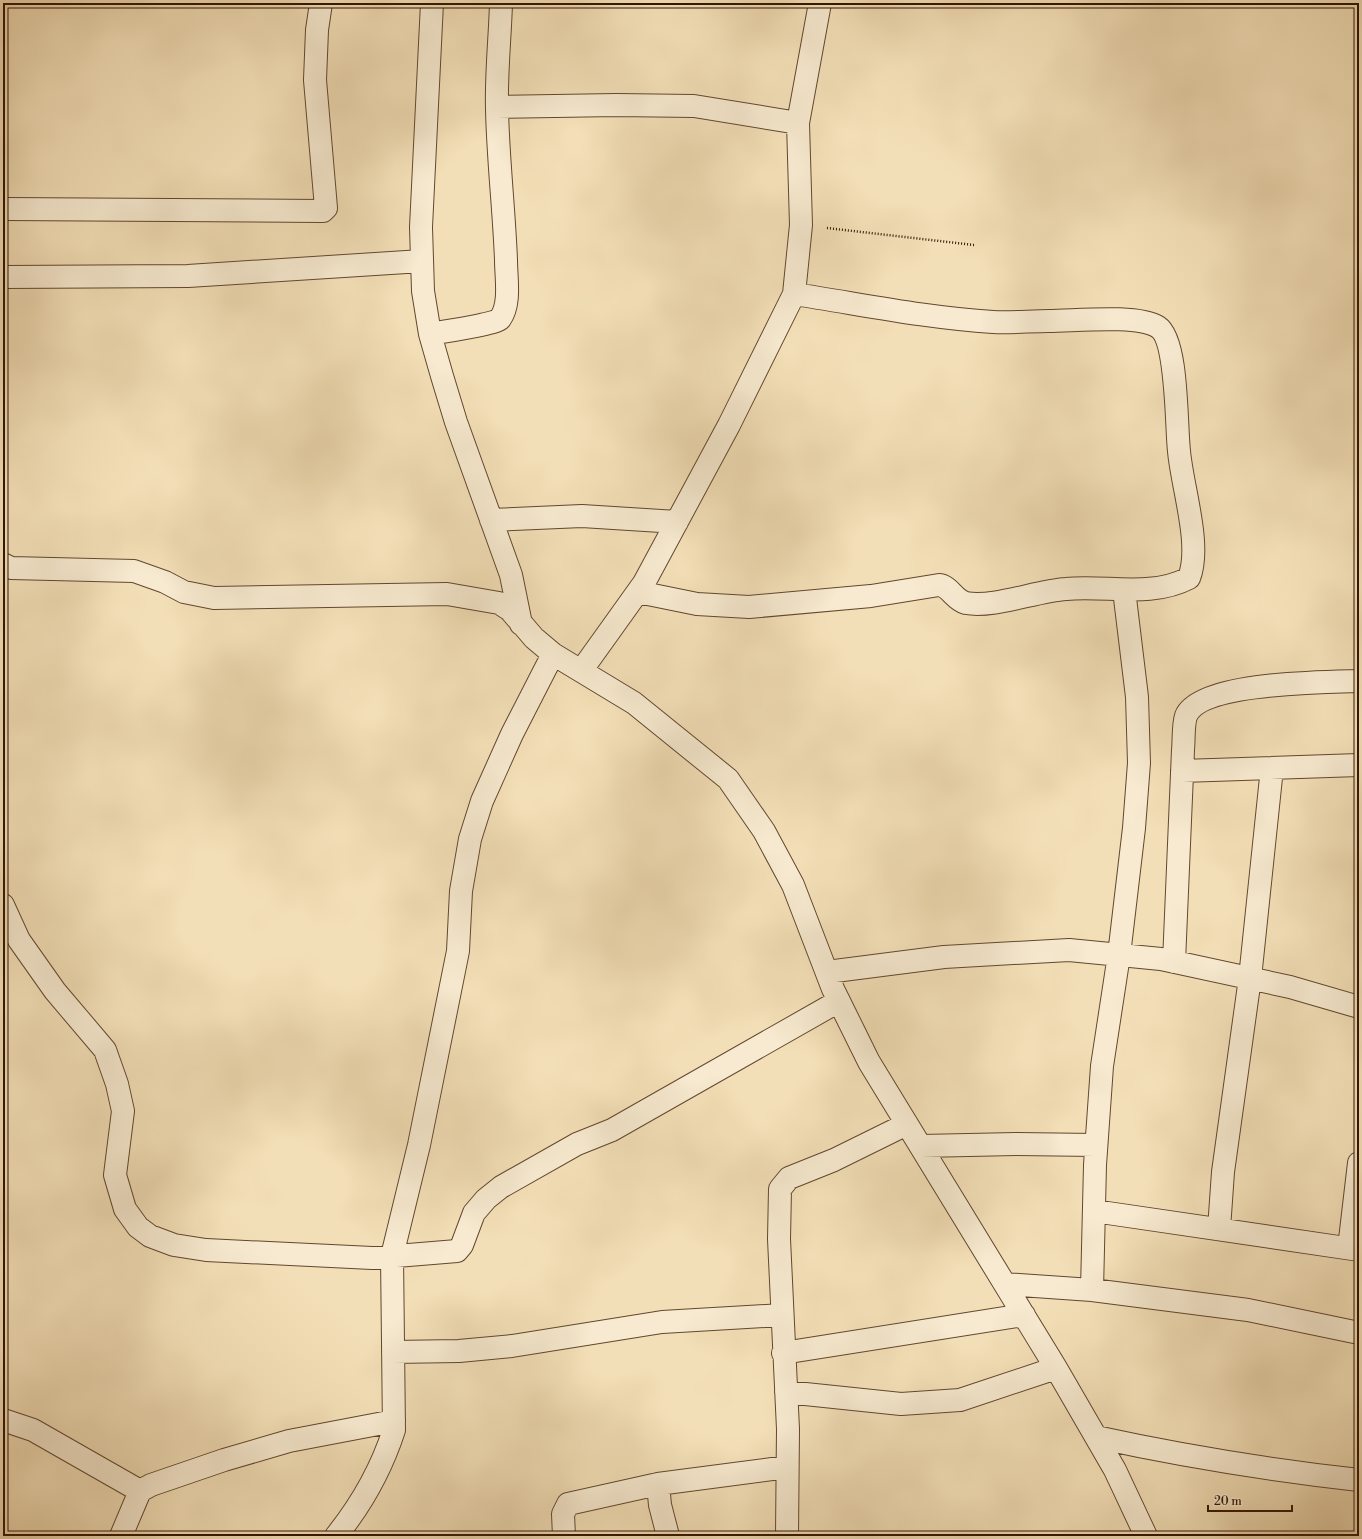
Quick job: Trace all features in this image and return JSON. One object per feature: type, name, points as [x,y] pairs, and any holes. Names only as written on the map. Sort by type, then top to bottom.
[{"type":"street","points":[[3,209],[324,211],[326,206],[315,80],[317,30],[321,3]]},
{"type":"street","points":[[432,3],[421,227],[423,291],[430,334],[456,422],[511,575],[521,624]]},
{"type":"street","points":[[430,334],[475,325],[490,324],[499,321],[504,312],[507,297],[497,107],[501,3]]},
{"type":"street","points":[[581,671],[638,592],[729,425],[794,294],[800,225],[798,123],[820,3]]},
{"type":"street","points":[[497,107],[616,105],[694,106],[798,123]]},
{"type":"street","points":[[3,277],[188,276],[422,261]]},
{"type":"street","points":[[638,592],[698,604],[748,607],[871,596],[939,585],[945,586],[958,599],[966,603],[994,602],[1066,589],[1152,589],[1176,585],[1189,578],[1193,568],[1192,534],[1179,452],[1171,352],[1165,335],[1158,327],[1131,320],[994,322],[940,317],[794,294]]},
{"type":"street","points":[[491,520],[582,516],[677,522]]},
{"type":"street","points":[[3,564],[12,568],[134,571],[165,582],[184,592],[214,598],[447,594],[499,603],[510,610],[534,638],[553,654],[634,703],[728,779],[764,831],[793,885],[839,1001],[869,1062],[1056,1368],[1115,1470],[1146,1536]]},
{"type":"street","points":[[1092,1290],[1096,1144],[1102,1066],[1119,955],[1139,764],[1137,697],[1124,590]]},
{"type":"street","points":[[336,1536],[369,1486],[388,1449],[394,1430],[392,1256],[419,1145],[451,990],[458,951],[461,891],[470,839],[482,801],[512,734],[553,654]]},
{"type":"street","points":[[1174,962],[1182,771],[1186,716],[1197,703],[1217,696],[1262,685],[1359,681]]},
{"type":"street","points":[[1182,771],[1359,765]]},
{"type":"street","points":[[1219,1229],[1223,1172],[1250,978],[1272,768]]},
{"type":"street","points":[[3,905],[19,940],[55,991],[105,1050],[117,1084],[123,1111],[115,1175],[125,1209],[138,1227],[150,1236],[174,1245],[206,1250],[372,1258],[441,1253],[459,1250],[474,1213],[486,1199],[502,1187],[577,1144],[612,1130],[839,1001]]},
{"type":"street","points":[[827,972],[944,957],[1069,950],[1174,962],[1290,987],[1359,1007]]},
{"type":"street","points":[[787,1536],[788,1429],[783,1353],[778,1204],[780,1189],[784,1181],[796,1174],[834,1160],[907,1124]]},
{"type":"street","points":[[921,1146],[1096,1144]]},
{"type":"street","points":[[1094,1211],[1354,1249],[1359,1163]]},
{"type":"street","points":[[1005,1284],[1092,1290],[1248,1310],[1359,1334]]},
{"type":"street","points":[[394,1352],[459,1351],[512,1346],[662,1322],[782,1315]]},
{"type":"street","points":[[783,1353],[1024,1315]]},
{"type":"street","points":[[786,1392],[901,1404],[960,1400],[1056,1368]]},
{"type":"street","points":[[3,1420],[33,1430],[140,1491]]},
{"type":"street","points":[[121,1536],[140,1491],[151,1485],[224,1460],[289,1441],[394,1421]]},
{"type":"street","points":[[1096,1437],[1169,1453],[1291,1473],[1359,1480]]},
{"type":"street","points":[[564,1536],[563,1514],[568,1504],[658,1484],[787,1467]]},
{"type":"street","points":[[658,1484],[660,1505],[668,1536]]},
{"type":"path","points":[[800,225],[974,245]]}]
